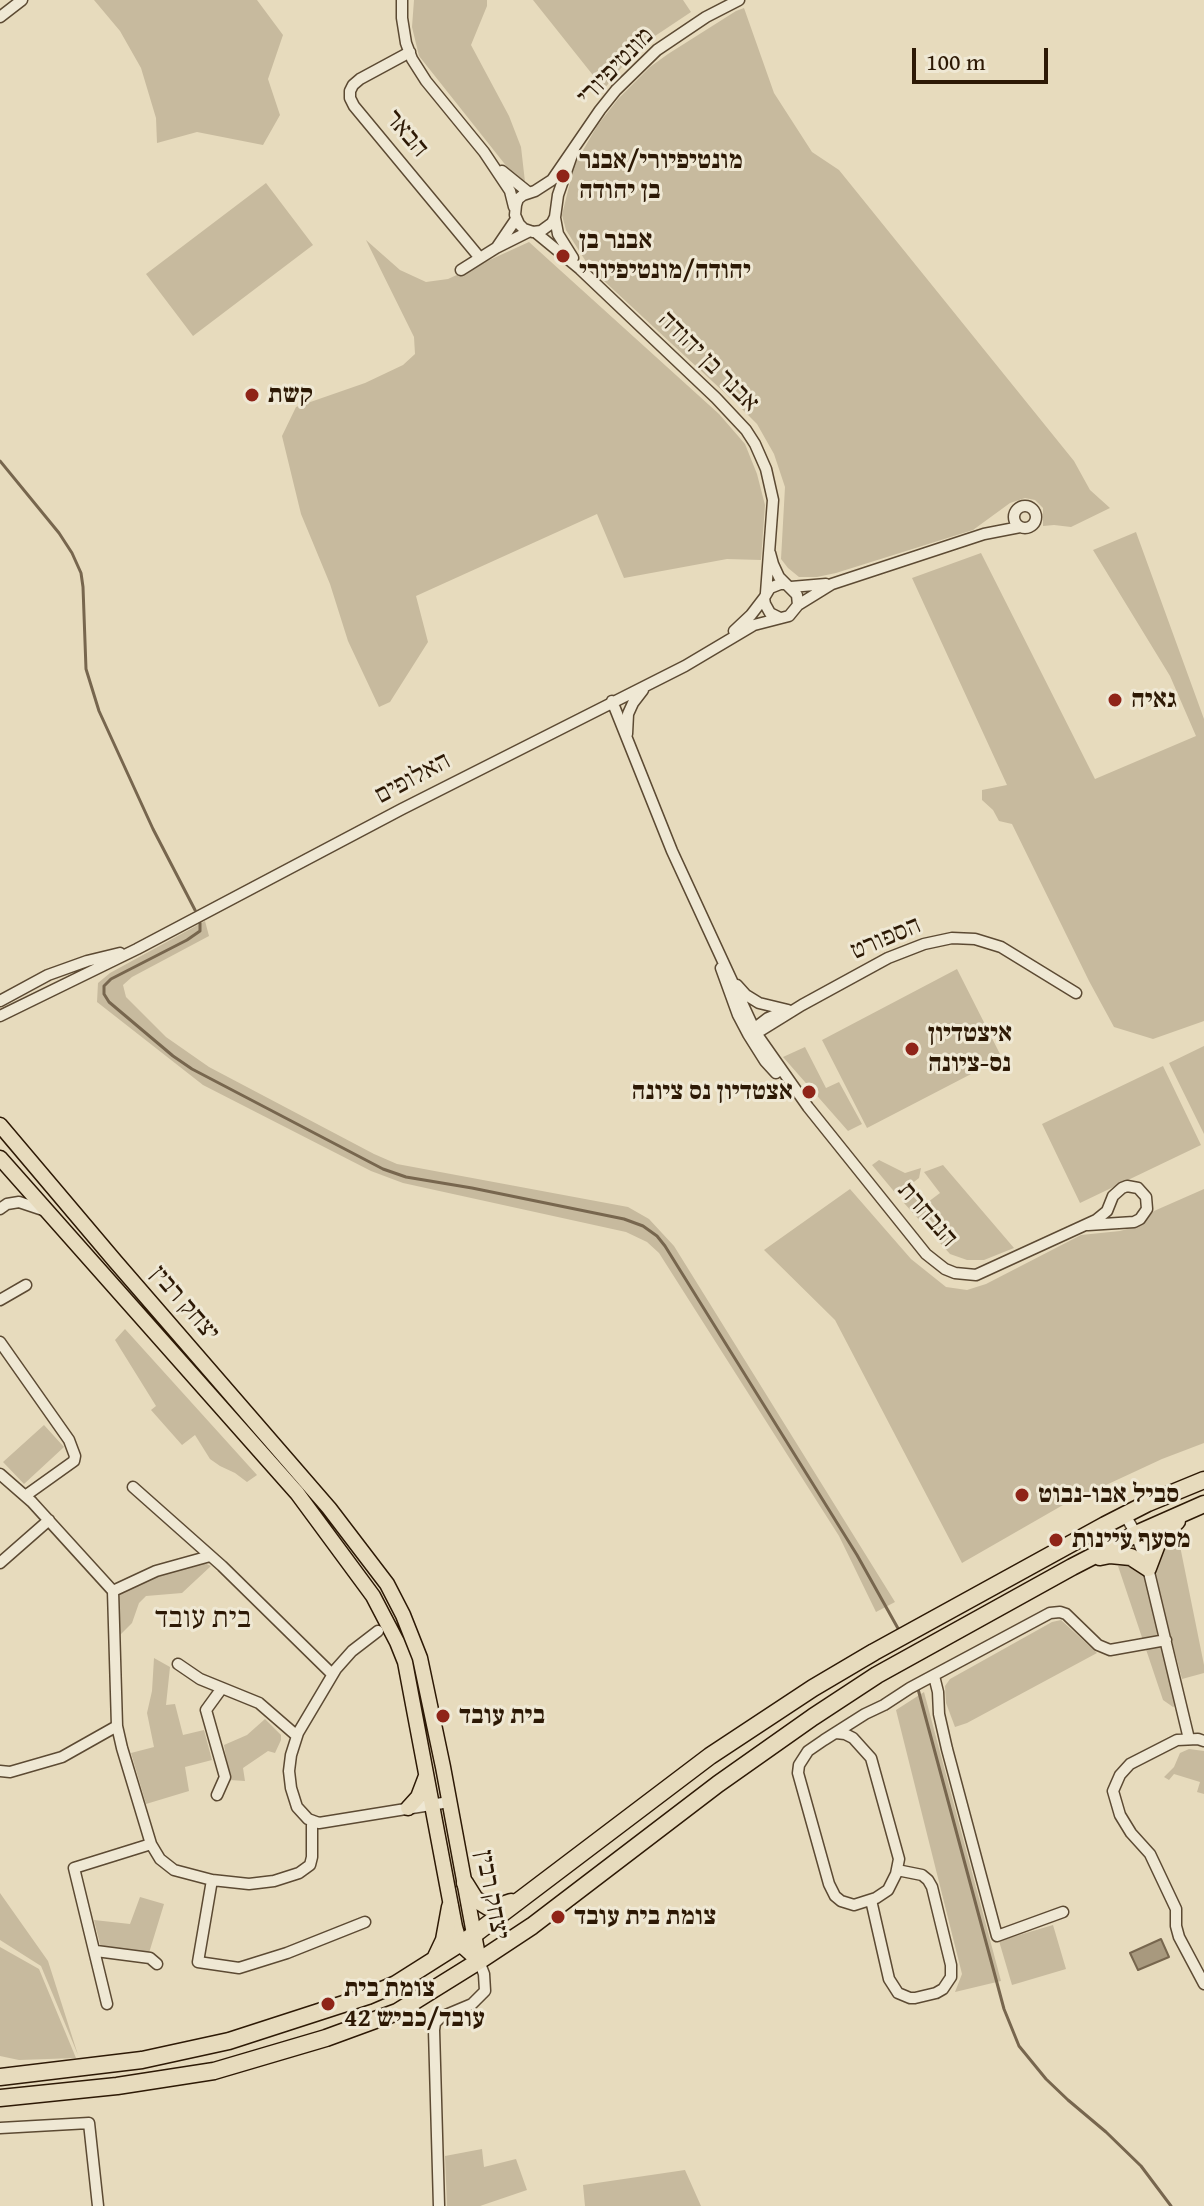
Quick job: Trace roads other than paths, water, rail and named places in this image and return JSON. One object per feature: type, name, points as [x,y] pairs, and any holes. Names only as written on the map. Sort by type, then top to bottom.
[{"type":"highway","points":[[0,2077],[142,2060],[229,2041],[396,1984],[475,1934],[710,1756],[813,1688],[1125,1515],[1204,1480]]},
{"type":"highway","points":[[0,2098],[117,2086],[214,2071],[326,2038],[397,2012],[544,1916],[718,1784],[877,1675],[1072,1567],[1136,1534],[1197,1508]]},
{"type":"highway","points":[[1072,1567],[1099,1557],[1121,1555],[1131,1557],[1148,1568],[1164,1532],[1197,1508]]},
{"type":"highway","points":[[465,1883],[475,1899],[488,1907],[506,1905],[541,1886]]},
{"type":"highway","points":[[435,1960],[444,1940],[450,1907]]},
{"type":"main road","name":"יצחק רבין","points":[[0,1125],[329,1508],[387,1584],[420,1658],[479,1961]]},
{"type":"main road","name":"יצחק רבין","points":[[0,1158],[297,1493],[373,1596],[405,1662],[450,1907],[460,1944],[479,1961]]},
{"type":"main road","points":[[408,1808],[418,1797],[427,1772]]},
{"type":"street","points":[[402,0],[402,18],[410,52],[426,81],[509,178],[532,191],[547,194],[554,204],[555,214],[547,228],[496,248],[461,270]]},
{"type":"street","name":"מונטיפיורי","points":[[532,191],[552,180],[600,110],[647,60],[682,32],[739,0]]},
{"type":"street","points":[[0,17],[20,2]]},
{"type":"street","name":"הבאר","points":[[410,52],[360,79],[353,85],[350,98],[480,258]]},
{"type":"street","name":"מונטיפיורי","points":[[555,214],[561,183],[574,149]]},
{"type":"street","points":[[484,152],[510,191],[515,215],[524,229],[533,232]]},
{"type":"street","points":[[496,248],[515,215],[518,199],[532,191]]},
{"type":"street","name":"אבנר בן יהודה","points":[[555,214],[558,234],[580,269]]},
{"type":"street","name":"אבנר בן יהודה","points":[[533,232],[580,269],[746,430],[762,457],[771,485],[773,509],[765,596]]},
{"type":"street","points":[[840,582],[817,586],[774,585],[765,596],[766,609],[780,618],[793,613],[798,605],[818,592],[840,582],[984,534],[1027,528],[1034,523],[1035,513],[1027,505],[1019,507],[1005,521],[984,534]]},
{"type":"street","points":[[1014,512],[1013,519],[1020,527]]},
{"type":"street","points":[[770,553],[776,571],[797,595],[798,605]]},
{"type":"street","name":"האלופים","points":[[711,650],[751,615],[765,596]]},
{"type":"street","name":"האלופים","points":[[0,1016],[137,949],[402,809],[649,685],[754,625],[780,618]]},
{"type":"street","points":[[627,740],[628,714],[638,694],[649,685]]},
{"type":"street","name":"הנבחרת","points":[[612,701],[672,851],[765,1061],[808,1107]]},
{"type":"street","name":"הספורט","points":[[752,1031],[775,1023],[888,958],[924,944],[952,938],[975,939],[1001,947],[1076,993]]},
{"type":"street","name":"הנבחרת","points":[[713,939],[726,985],[752,1031],[808,1107],[926,1254],[945,1269],[967,1275],[983,1273],[1088,1225],[1102,1216],[1112,1202]]},
{"type":"street","name":"האלופים","points":[[0,1001],[68,967],[137,949]]},
{"type":"street","points":[[731,979],[759,1003],[788,1010]]},
{"type":"street","name":"הספורט","points":[[752,1031],[768,1018],[802,1005]]},
{"type":"street","points":[[769,1053],[768,1041],[775,1023]]},
{"type":"street","points":[[1133,1186],[1143,1192],[1148,1203],[1140,1219],[1128,1222],[1117,1217],[1112,1202],[1113,1196],[1122,1188],[1133,1186]]},
{"type":"street","points":[[0,1209],[11,1203],[23,1202],[49,1214]]},
{"type":"street","name":"הנבחרת","points":[[1088,1225],[1128,1222]]},
{"type":"street","points":[[0,1300],[26,1285]]},
{"type":"street","points":[[0,1343],[69,1440],[75,1456],[74,1461],[25,1496]]},
{"type":"street","points":[[0,1474],[49,1520],[113,1591],[117,1726],[151,1844],[157,1856],[170,1867],[237,1884],[286,1878],[310,1865],[312,1822],[297,1807],[291,1788],[290,1763],[297,1736],[332,1674],[352,1651],[378,1631]]},
{"type":"street","points":[[133,1487],[210,1556],[332,1674]]},
{"type":"street","points":[[1125,1515],[1136,1534],[1148,1568],[1189,1739]]},
{"type":"street","points":[[0,1563],[49,1520]]},
{"type":"street","points":[[113,1591],[156,1571],[210,1556]]},
{"type":"street","points":[[836,1733],[845,1734],[856,1742],[874,1764],[899,1859],[888,1890],[861,1904],[848,1904],[835,1896],[829,1884],[800,1782],[799,1765],[815,1746],[860,1718],[912,1687],[1054,1612],[1066,1614],[1098,1645],[1110,1650],[1166,1640]]},
{"type":"street","points":[[178,1664],[200,1679],[259,1703],[297,1736]]},
{"type":"street","points":[[934,1676],[947,1749],[997,1936],[1063,1912]]},
{"type":"street","points":[[217,1795],[225,1777],[206,1710],[222,1688]]},
{"type":"street","points":[[856,1742],[855,1728],[860,1718]]},
{"type":"street","points":[[0,1771],[10,1772],[62,1757],[117,1726]]},
{"type":"street","points":[[1204,1741],[1177,1740],[1130,1764],[1120,1775],[1113,1791],[1120,1815],[1150,1854],[1176,1909],[1179,1937],[1204,1984]]},
{"type":"street","points":[[312,1822],[449,1802]]},
{"type":"street","points":[[107,2004],[74,1868],[151,1844]]},
{"type":"street","points":[[871,1900],[893,1987],[910,1998],[943,1989],[951,1977],[951,1965],[932,1887],[922,1875],[897,1870]]},
{"type":"street","points":[[212,1880],[198,1962],[239,1968],[365,1922]]},
{"type":"street","points":[[96,1951],[150,1958],[157,1964]]},
{"type":"street","points":[[439,2206],[435,2023],[441,2017],[472,2004],[485,1991],[479,1961]]},
{"type":"street","points":[[0,2128],[89,2123],[98,2206]]},
{"type":"waterway","points":[[0,461],[59,533],[81,573],[86,669],[99,711],[153,829],[195,910]]},
{"type":"waterway","points":[[200,923],[200,931],[187,940],[111,979],[104,986],[109,1002],[192,1069],[383,1169],[406,1177],[624,1219],[643,1226],[657,1236],[857,1555],[900,1632]]},
{"type":"waterway","points":[[918,1689],[1004,2009],[1019,2046],[1046,2079],[1141,2166],[1171,2206]]},
{"type":"place","name":"מונטיפיורי/אבנר בן יהודה","points":[[563,176]]},
{"type":"place","name":"אבנר בן יהודה/מונטיפיורי","points":[[563,256]]},
{"type":"place","name":"קשת","points":[[252,395]]},
{"type":"place","name":"גאיה","points":[[1115,700]]},
{"type":"place","name":"איצטדיון נס-ציונה","points":[[912,1049]]},
{"type":"place","name":"אצטדיון נס ציונה","points":[[809,1092]]},
{"type":"place","name":"סביל אבו-נבוט","points":[[1022,1495]]},
{"type":"place","name":"מסעף עיינות","points":[[1056,1540]]},
{"type":"place","name":"בית עובד","points":[[443,1716]]},
{"type":"place","name":"צומת בית עובד","points":[[558,1917]]},
{"type":"place","name":"צומת בית עובד/כביש 42","points":[[328,2004]]},
{"type":"district","name":"בית עובד","points":[[203,1619]]}]
